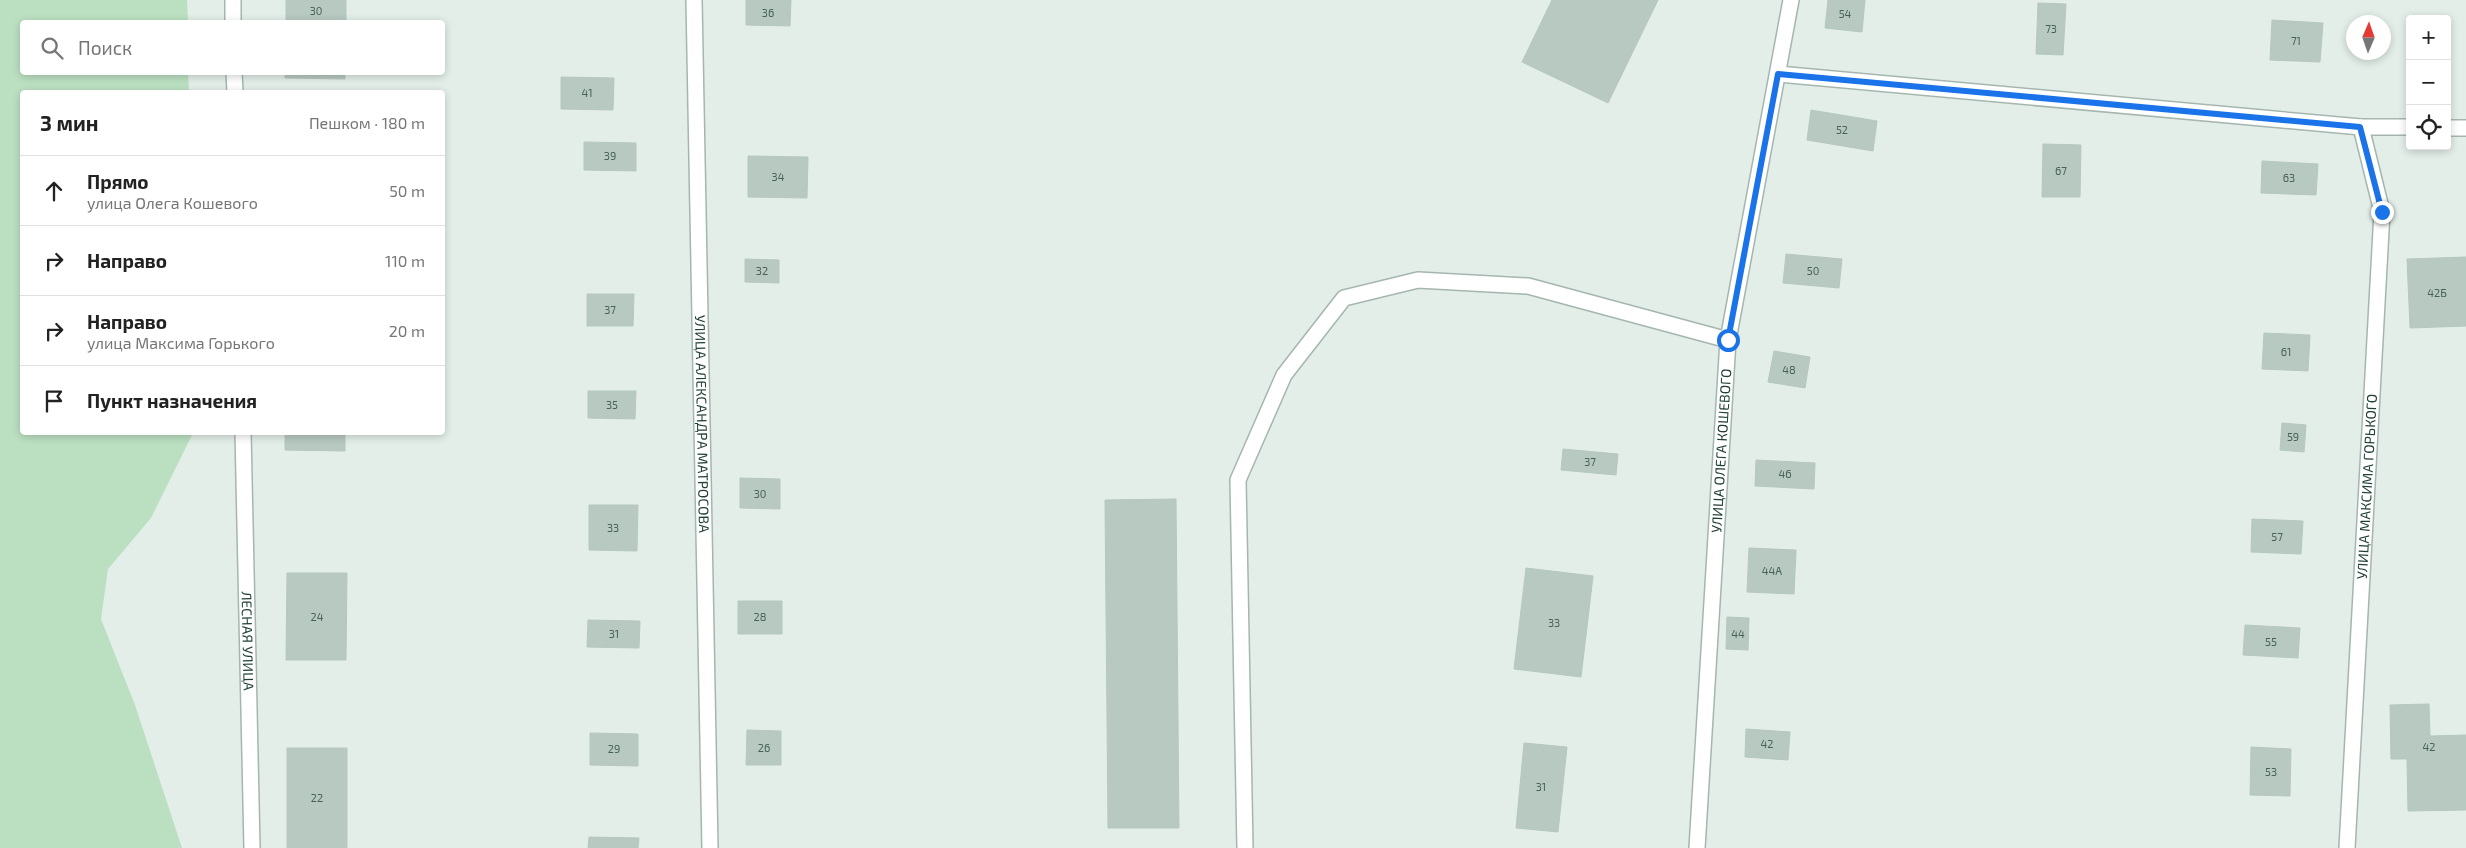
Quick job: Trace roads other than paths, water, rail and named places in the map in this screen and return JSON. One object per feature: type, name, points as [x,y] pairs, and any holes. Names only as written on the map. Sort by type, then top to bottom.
[{"type":"street","points":[[233,0],[233,20]]},
{"type":"street","name":"УЛИЦА АЛЕКСАНДРА МАТРОСОВА","points":[[694,0],[710,848]]},
{"type":"street","name":"УЛИЦА ОЛЕГА КОШЕВОГО","points":[[1697,848],[1728,340],[1791,0]]},
{"type":"street","points":[[1778,74],[2360,127],[2406,127]]},
{"type":"street","points":[[234,75],[235,90]]},
{"type":"street","name":"УЛИЦА МАКСИМА ГОРЬКОГО","points":[[2347,848],[2382,212],[2360,127]]},
{"type":"street","points":[[2451,128],[2466,128]]},
{"type":"street","points":[[1245,848],[1238,480],[1284,375],[1344,298],[1418,280],[1528,286],[1728,340]]},
{"type":"street","name":"ЛЕСНАЯ УЛИЦА","points":[[243,435],[252,848]]}]
